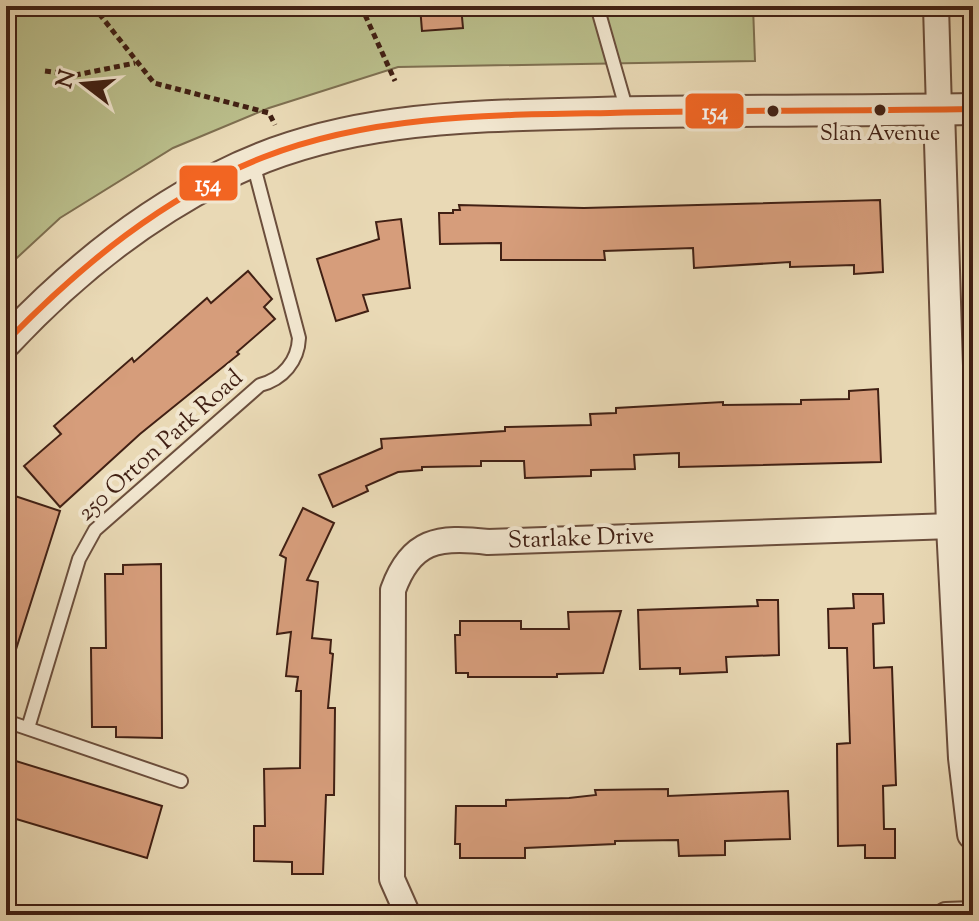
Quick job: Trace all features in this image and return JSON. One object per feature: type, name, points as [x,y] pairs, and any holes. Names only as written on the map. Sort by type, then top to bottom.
[{"type":"street","points":[[936,6],[952,526],[964,758],[973,834]]},
{"type":"street","points":[[6,342],[53,293],[137,226],[221,176],[349,131],[473,114],[973,109]]},
{"type":"street","name":"Starlake Drive","points":[[408,915],[392,879],[393,590],[403,562],[423,548],[442,541],[464,539],[488,542],[952,526]]},
{"type":"street","points":[[946,915],[973,914]]},
{"type":"lane","points":[[597,6],[628,112]]},
{"type":"lane","name":"250 Orton Park Road","points":[[28,728],[79,559],[95,530],[260,385],[286,371],[296,356],[299,338],[253,163]]},
{"type":"lane","points":[[6,721],[181,781]]},
{"type":"path","points":[[93,6],[135,63],[154,83],[170,90],[269,113],[288,150]]},
{"type":"path","points":[[361,6],[395,81]]},
{"type":"path","points":[[45,71],[76,75],[135,63]]},
{"type":"green space","points":[[6,6],[753,6],[755,61],[398,67],[269,108],[173,148],[60,218],[6,268]]},
{"type":"building","points":[[420,6],[461,6],[463,28],[422,31]]},
{"type":"building","points":[[880,200],[883,272],[854,274],[854,265],[790,267],[790,262],[694,268],[693,248],[604,251],[605,260],[501,260],[501,243],[440,244],[439,213],[453,213],[453,210],[460,210],[459,205],[584,208]]},
{"type":"building","points":[[401,219],[410,288],[363,295],[368,311],[336,321],[317,259],[379,239],[376,222]]},
{"type":"building","points":[[248,271],[272,299],[264,307],[275,319],[237,352],[239,354],[140,434],[60,507],[24,466],[61,434],[54,426],[207,298],[211,303]]},
{"type":"building","points":[[878,389],[881,462],[679,467],[679,453],[634,455],[635,469],[591,470],[591,476],[525,478],[524,461],[481,461],[481,466],[422,467],[422,470],[398,472],[366,486],[368,491],[333,507],[319,475],[382,448],[381,439],[505,431],[505,427],[591,425],[590,414],[616,413],[616,408],[723,402],[723,405],[801,404],[801,400],[849,399],[849,391]]},
{"type":"building","points":[[6,493],[60,511],[11,665],[6,664]]},
{"type":"building","points":[[303,508],[334,523],[307,580],[318,582],[312,638],[331,640],[330,653],[333,654],[328,708],[335,708],[334,795],[326,795],[323,874],[292,874],[292,862],[254,861],[254,826],[265,826],[264,769],[300,768],[301,691],[296,691],[298,677],[286,676],[291,632],[277,634],[286,558],[280,555]]},
{"type":"building","points":[[161,564],[162,738],[116,737],[116,727],[92,727],[91,648],[106,648],[105,574],[123,574],[123,565]]},
{"type":"building","points":[[853,594],[883,594],[884,623],[873,624],[874,668],[892,667],[896,785],[883,786],[884,829],[895,829],[895,858],[865,858],[865,845],[838,846],[837,744],[850,743],[847,648],[829,648],[828,609],[854,608]]},
{"type":"building","points":[[757,600],[778,600],[779,655],[726,657],[727,672],[680,674],[680,668],[640,669],[638,610],[758,606]]},
{"type":"building","points":[[621,611],[603,673],[557,674],[557,677],[468,677],[468,673],[456,673],[455,635],[460,635],[460,621],[521,621],[521,629],[569,629],[568,612]]},
{"type":"building","points":[[6,758],[162,806],[147,858],[6,816]]},
{"type":"building","points":[[668,789],[668,796],[788,791],[790,839],[725,841],[725,855],[679,856],[678,840],[525,848],[525,858],[460,858],[460,844],[455,844],[456,806],[506,806],[506,800],[596,795],[595,790]]},
{"type":"transit line","name":"154","points":[[6,342],[94,260],[192,192],[264,157],[348,132],[479,116],[973,109]]},
{"type":"place","name":"Slan Avenue","points":[[880,110]]}]
